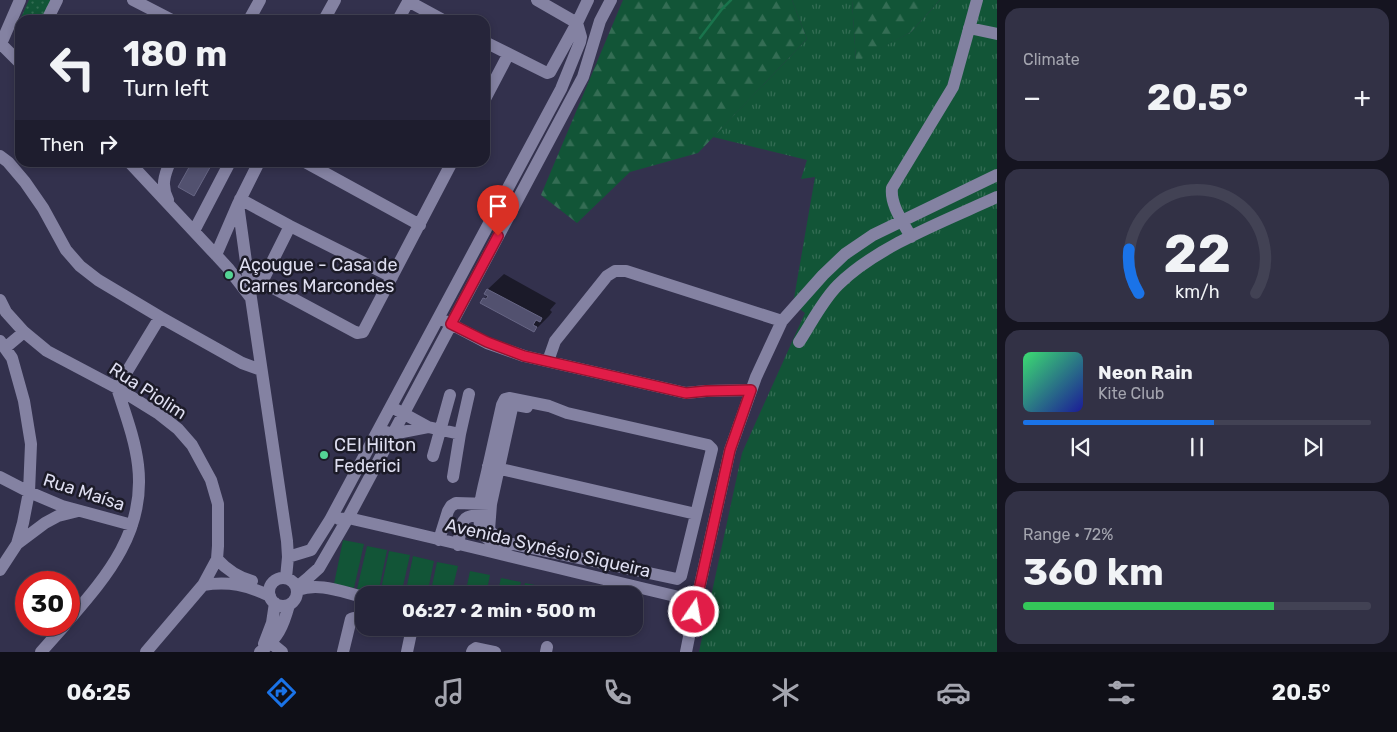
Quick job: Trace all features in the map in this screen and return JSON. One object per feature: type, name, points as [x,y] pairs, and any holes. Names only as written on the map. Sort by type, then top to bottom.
[{"type":"street","points":[[15,58],[0,44],[20,0]]},
{"type":"street","points":[[50,15],[57,0]]},
{"type":"street","points":[[133,0],[162,15]]},
{"type":"street","points":[[252,15],[260,0]]},
{"type":"street","points":[[327,15],[335,0]]},
{"type":"street","points":[[290,556],[311,550],[330,520],[561,89],[581,37],[577,23],[537,0]]},
{"type":"street","points":[[490,45],[547,73],[550,72],[588,0]]},
{"type":"street","points":[[294,584],[309,577],[321,563],[348,518],[583,78],[600,21],[611,0]]},
{"type":"street","points":[[911,237],[894,205],[891,195],[892,188],[953,87],[977,0]]},
{"type":"street","points":[[401,15],[409,1],[434,15]]},
{"type":"street","points":[[969,28],[997,34]]},
{"type":"street","points":[[490,89],[508,55]]},
{"type":"street","points":[[0,156],[8,162],[25,182],[43,208],[66,250],[80,266],[98,280],[160,317],[242,364],[261,370]]},
{"type":"street","points":[[134,167],[228,268],[250,298]]},
{"type":"street","points":[[168,167],[163,186],[171,206]]},
{"type":"street","points":[[194,231],[227,167]]},
{"type":"street","points":[[216,255],[239,201],[256,167]]},
{"type":"street","points":[[322,167],[420,225]]},
{"type":"street","points":[[249,279],[262,282],[357,333],[363,332],[420,225],[447,167]]},
{"type":"street","points":[[686,652],[730,450],[751,390],[782,321],[830,268],[852,249],[873,235],[997,175]]},
{"type":"street","points":[[799,342],[837,286],[852,272],[876,256],[911,237],[997,197]]},
{"type":"street","points":[[239,201],[392,277]]},
{"type":"street","points":[[217,559],[232,573],[260,583],[272,594],[279,605],[289,605],[295,601],[290,556],[250,298],[239,201]]},
{"type":"street","points":[[262,282],[290,226]]},
{"type":"street","points":[[830,268],[843,281]]},
{"type":"street","points":[[548,361],[555,341],[607,276],[616,271],[626,271],[782,321]]},
{"type":"street","points":[[803,298],[828,298]]},
{"type":"street","name":"Rua Piolim","points":[[0,300],[12,319],[47,351],[117,388],[159,414],[178,429],[192,445],[211,480],[218,504],[217,559],[203,585],[146,652]]},
{"type":"street","points":[[80,607],[114,563],[126,542],[132,525],[139,491],[138,465],[133,439],[117,388],[160,317]]},
{"type":"street","points":[[438,317],[496,346],[524,356],[686,393],[751,390]]},
{"type":"street","points":[[0,570],[17,544],[29,492],[31,444],[24,402],[12,358],[3,345],[24,332]]},
{"type":"street","points":[[453,477],[469,394]]},
{"type":"street","points":[[434,456],[450,395]]},
{"type":"street","points":[[509,398],[708,445],[712,449],[681,576],[677,579],[492,541],[484,536],[480,530],[494,467],[502,405],[505,399],[509,398]]},
{"type":"street","points":[[390,406],[428,427],[460,434]]},
{"type":"street","points":[[378,430],[392,434],[428,427]]},
{"type":"street","points":[[494,467],[696,514]]},
{"type":"street","name":"Rua Maísa","points":[[0,477],[62,506],[132,525]]},
{"type":"street","points":[[439,540],[451,506],[456,503],[485,509]]},
{"type":"street","points":[[458,545],[464,520],[485,509]]},
{"type":"street","points":[[17,544],[45,523],[58,516],[78,510]]},
{"type":"street","name":"Avenida Synésio Siqueira","points":[[330,520],[348,518],[679,597],[690,603],[694,612]]},
{"type":"street","points":[[311,550],[321,563]]},
{"type":"street","points":[[265,646],[272,623],[272,594],[278,578],[294,584],[322,587],[355,595]]},
{"type":"street","points":[[203,585],[217,582],[239,584],[272,594]]},
{"type":"street","points":[[265,646],[282,626],[289,605]]},
{"type":"street","points":[[343,652],[351,619],[355,618]]},
{"type":"street","points":[[41,652],[55,636]]},
{"type":"street","points":[[407,652],[410,636]]},
{"type":"street","points":[[265,646],[282,652]]},
{"type":"street","points":[[472,652],[476,648],[495,652]]},
{"type":"green space","points":[[29,0],[53,0],[46,15],[22,15]]},
{"type":"green space","points":[[623,0],[792,0],[807,39],[698,153],[630,172],[577,223],[541,195]]},
{"type":"green space","points":[[792,0],[852,0],[856,61],[911,32],[940,0],[997,0],[997,652],[699,652],[742,453],[805,313],[793,304],[815,177],[801,179],[807,160],[713,137],[807,39]]},
{"type":"green space","points":[[852,0],[940,0],[911,32],[856,62]]},
{"type":"green space","points":[[343,540],[364,544],[354,588],[334,584]]},
{"type":"green space","points":[[367,546],[387,550],[380,586],[358,586]]},
{"type":"green space","points":[[389,551],[410,555],[403,586],[382,586]]},
{"type":"green space","points":[[413,556],[434,561],[429,586],[407,586]]},
{"type":"green space","points":[[437,562],[458,566],[453,586],[432,586]]},
{"type":"green space","points":[[470,571],[490,575],[488,586],[467,586]]},
{"type":"green space","points":[[501,578],[521,582],[520,586],[499,586]]},
{"type":"green space","points":[[525,583],[540,586],[524,586]]},
{"type":"building","points":[[189,167],[210,167],[194,196],[178,187]]},
{"type":"building","points":[[487,289],[542,318],[540,322],[536,320],[533,325],[537,327],[534,332],[480,303],[483,298],[486,299],[488,296],[484,294]]},
{"type":"waterway","points":[[700,38],[731,0]]},
{"type":"place","name":"Açougue - Casa de Carnes Marcondes","points":[[229,275]]},
{"type":"place","name":"CEI Hilton Federici","points":[[324,455]]},
{"type":"route","points":[[498,236],[451,324],[487,342],[524,356],[686,393],[751,390],[730,450],[694,612]]}]
